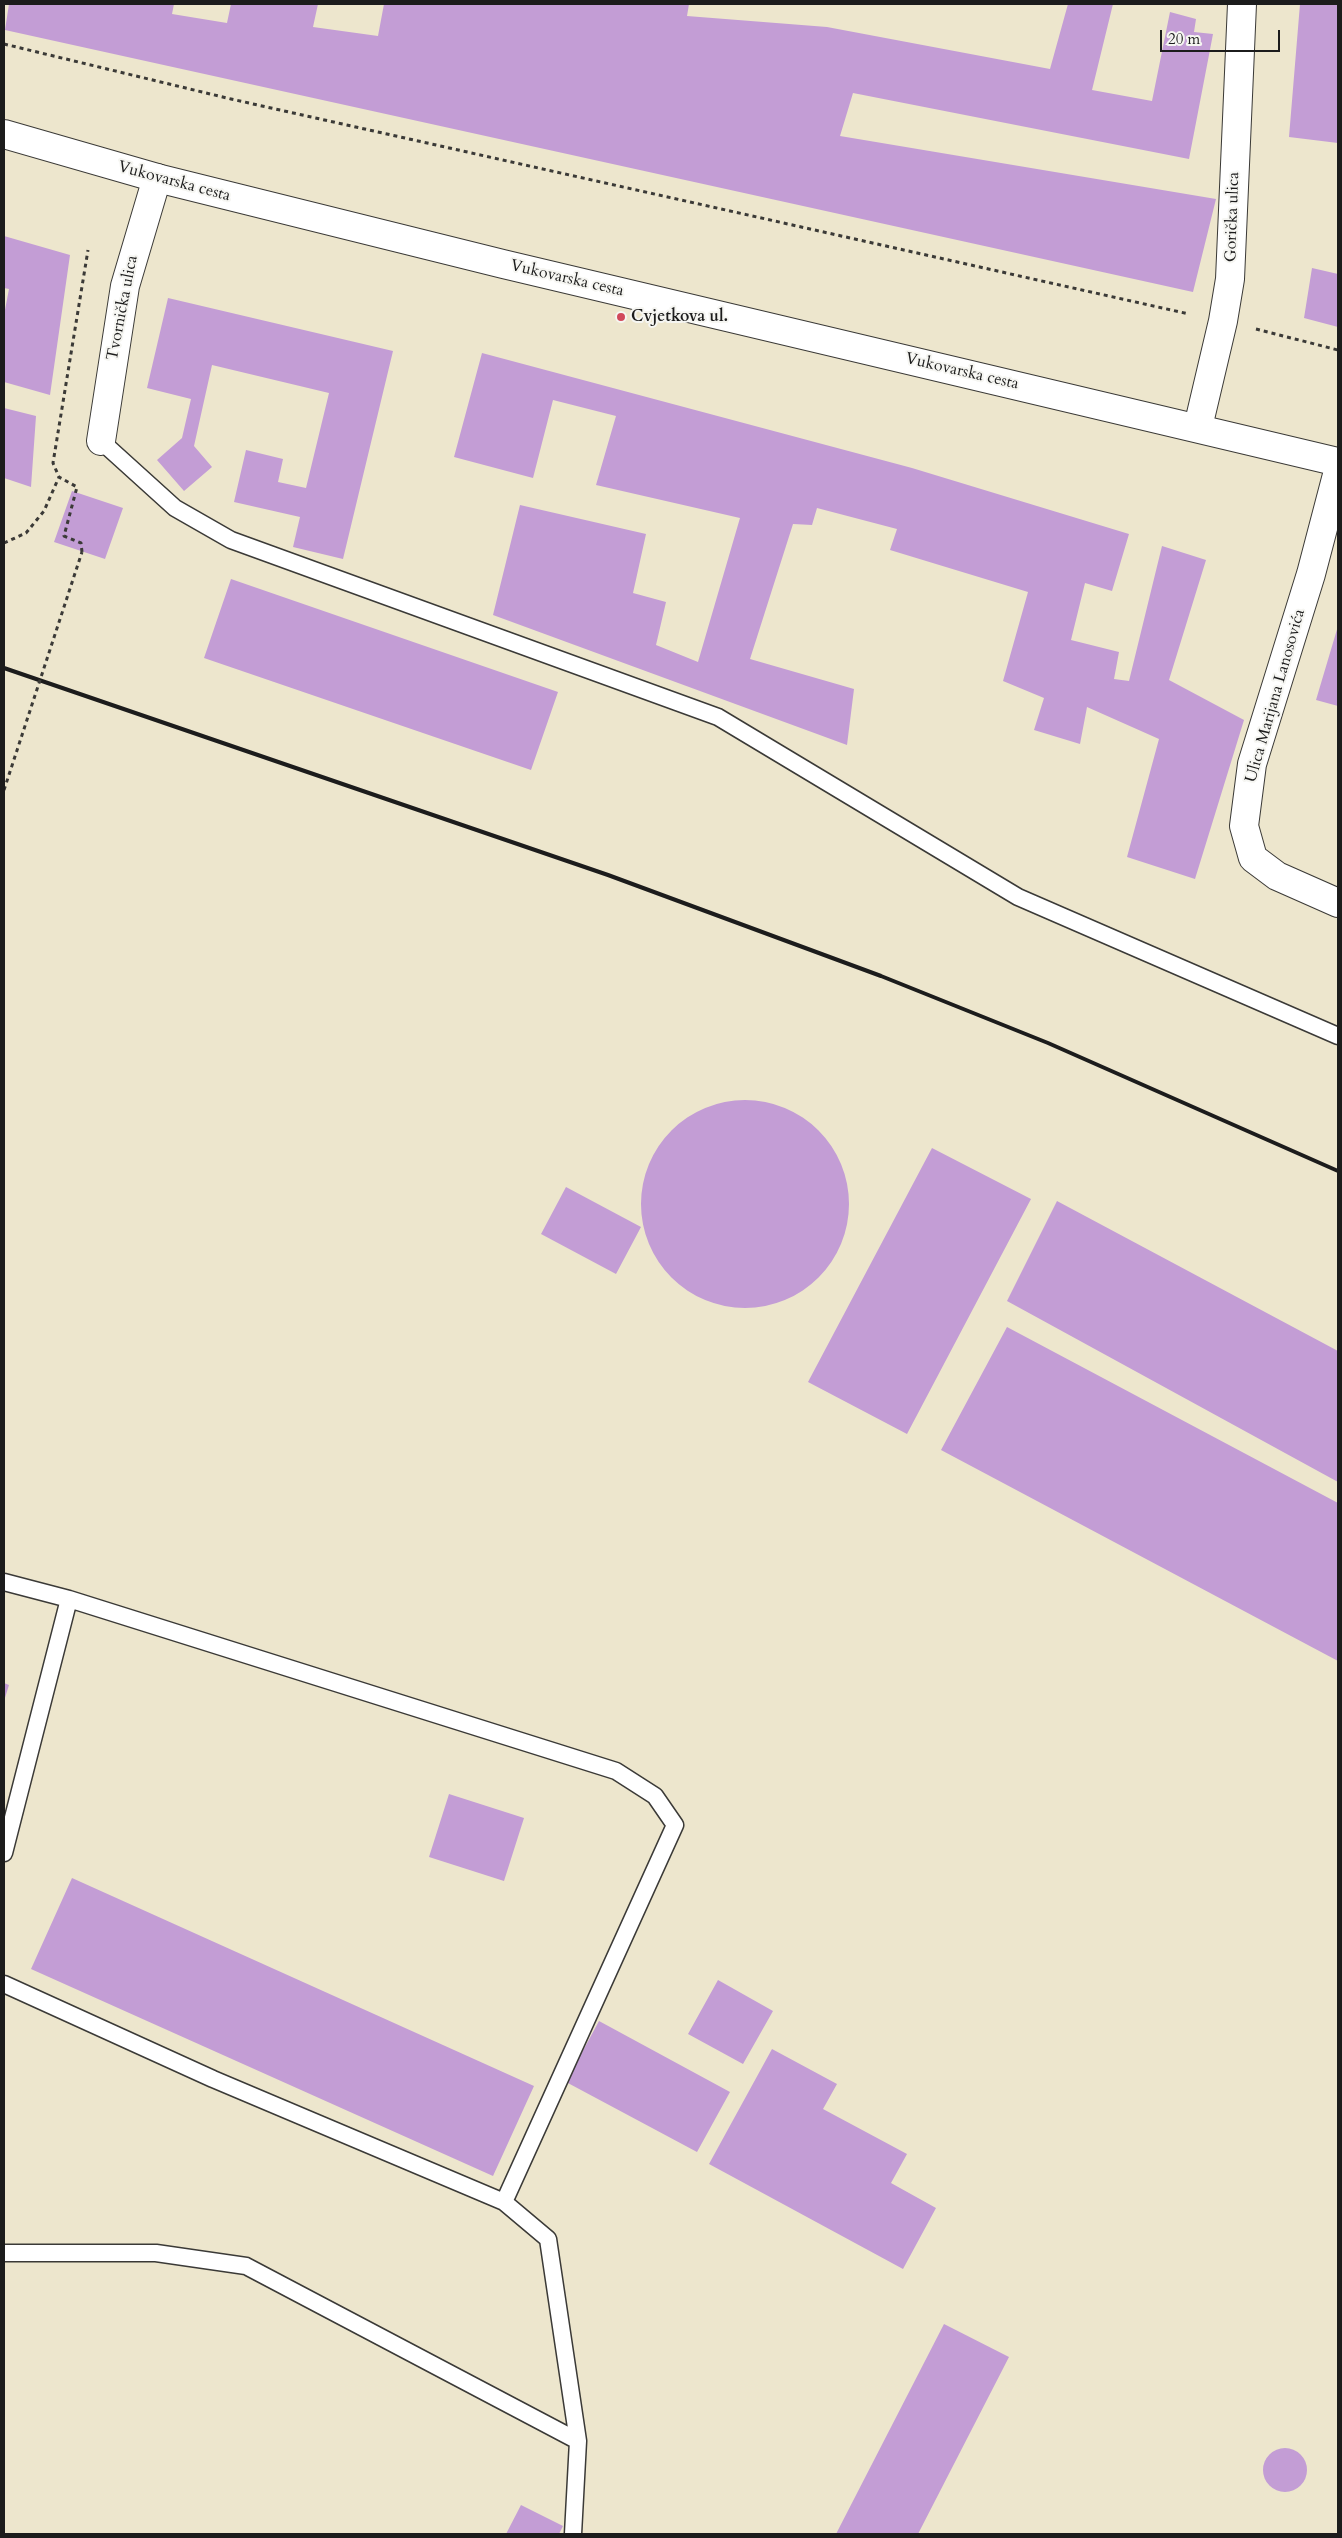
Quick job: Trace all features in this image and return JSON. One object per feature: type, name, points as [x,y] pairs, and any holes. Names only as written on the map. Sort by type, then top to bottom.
[{"type":"main road","name":"Gorička ulica","points":[[1198,427],[1223,321],[1230,280],[1242,4]]},
{"type":"main road","name":"Vukovarska cesta","points":[[4,134],[157,178],[503,264],[1198,427],[1338,462]]},
{"type":"main road","name":"Tvornička ulica","points":[[101,441],[125,286],[157,178]]},
{"type":"main road","name":"Ulica Marijana Lanosovića","points":[[1338,471],[1311,574],[1252,764],[1244,826],[1253,858],[1277,876],[1338,903]]},
{"type":"lane","points":[[101,441],[175,508],[232,540],[718,717],[1018,897],[1338,1036]]},
{"type":"lane","points":[[4,1582],[69,1599],[616,1771],[655,1796],[675,1826],[504,2202]]},
{"type":"lane","points":[[4,1853],[69,1599]]},
{"type":"lane","points":[[4,1984],[222,2083],[504,2202],[548,2239],[578,2441],[573,2534]]},
{"type":"lane","points":[[4,2253],[156,2253],[246,2266],[578,2441]]},
{"type":"path","points":[[4,44],[231,99],[1223,321],[1338,350]]},
{"type":"path","points":[[4,790],[82,552],[81,544],[64,536],[77,493],[77,487],[59,477],[53,463],[88,250]]},
{"type":"path","points":[[4,543],[26,533],[44,511],[59,477]]},
{"type":"building","points":[[9,4],[174,4],[172,14],[227,23],[231,4],[318,4],[313,27],[378,36],[384,4],[689,4],[687,16],[827,27],[1050,69],[1068,4],[1113,4],[1092,90],[1152,101],[1170,12],[1196,19],[1194,32],[1213,34],[1189,159],[853,93],[840,136],[1216,199],[1193,292],[5,30]]},
{"type":"building","points":[[1300,4],[1338,4],[1338,143],[1289,137]]},
{"type":"building","points":[[4,236],[70,255],[50,395],[4,382],[4,315],[9,289],[4,288]]},
{"type":"building","points":[[1312,268],[1338,274],[1338,327],[1304,318]]},
{"type":"building","points":[[168,298],[393,351],[343,559],[293,547],[300,517],[234,502],[246,450],[283,459],[278,482],[306,488],[329,393],[212,365],[194,446],[212,467],[184,491],[157,460],[182,438],[191,399],[147,388]]},
{"type":"building","points":[[482,353],[912,468],[1129,534],[1112,591],[1085,583],[1071,640],[1119,652],[1114,679],[1129,681],[1162,546],[1206,560],[1169,680],[1244,720],[1195,879],[1127,857],[1159,739],[1087,707],[1080,744],[1034,730],[1044,698],[1003,681],[1028,592],[890,550],[897,529],[817,508],[812,525],[793,524],[750,659],[854,689],[847,745],[493,615],[520,505],[646,534],[633,593],[666,602],[656,645],[698,662],[740,518],[596,485],[616,416],[553,400],[533,478],[454,457]]},
{"type":"building","points":[[4,408],[36,416],[31,487],[4,478]]},
{"type":"building","points":[[72,491],[123,508],[105,559],[54,542]]},
{"type":"building","points":[[231,579],[558,692],[531,770],[204,658]]},
{"type":"building","points":[[1338,626],[1338,706],[1316,700]]},
{"type":"building","points":[[745,1100],[775,1104],[785,1108],[794,1112],[819,1130],[837,1155],[841,1164],[847,1184],[849,1204],[845,1234],[841,1244],[837,1253],[819,1278],[794,1296],[785,1300],[765,1306],[745,1308],[715,1304],[705,1300],[696,1296],[671,1278],[653,1253],[649,1244],[643,1224],[641,1204],[645,1174],[649,1164],[653,1155],[671,1130],[696,1112],[705,1108],[725,1102]]},
{"type":"building","points":[[932,1148],[1031,1199],[907,1434],[808,1382]]},
{"type":"building","points":[[566,1187],[641,1227],[616,1274],[541,1234]]},
{"type":"building","points":[[1057,1201],[1338,1351],[1338,1482],[1007,1301]]},
{"type":"building","points":[[1007,1327],[1338,1503],[1338,1661],[941,1450]]},
{"type":"building","points":[[4,1683],[9,1685],[4,1701]]},
{"type":"building","points":[[449,1794],[524,1818],[504,1881],[429,1857]]},
{"type":"building","points":[[72,1878],[534,2086],[493,2176],[31,1969]]},
{"type":"building","points":[[718,1980],[773,2011],[743,2064],[688,2034]]},
{"type":"building","points":[[599,2021],[730,2092],[697,2152],[566,2082]]},
{"type":"building","points":[[772,2049],[837,2084],[823,2109],[907,2154],[891,2183],[936,2208],[903,2269],[709,2164]]},
{"type":"building","points":[[944,2324],[1009,2357],[918,2534],[836,2534]]},
{"type":"building","points":[[1281,2448],[1289,2448],[1301,2454],[1307,2470],[1301,2486],[1289,2492],[1281,2492],[1269,2486],[1263,2474],[1263,2466],[1269,2454]]},
{"type":"building","points":[[521,2505],[563,2526],[559,2534],[506,2534]]},
{"type":"railway","points":[[4,668],[608,875],[881,976],[1048,1043],[1338,1171]]},
{"type":"place","name":"Cvjetkova ul.","points":[[621,317]]}]
